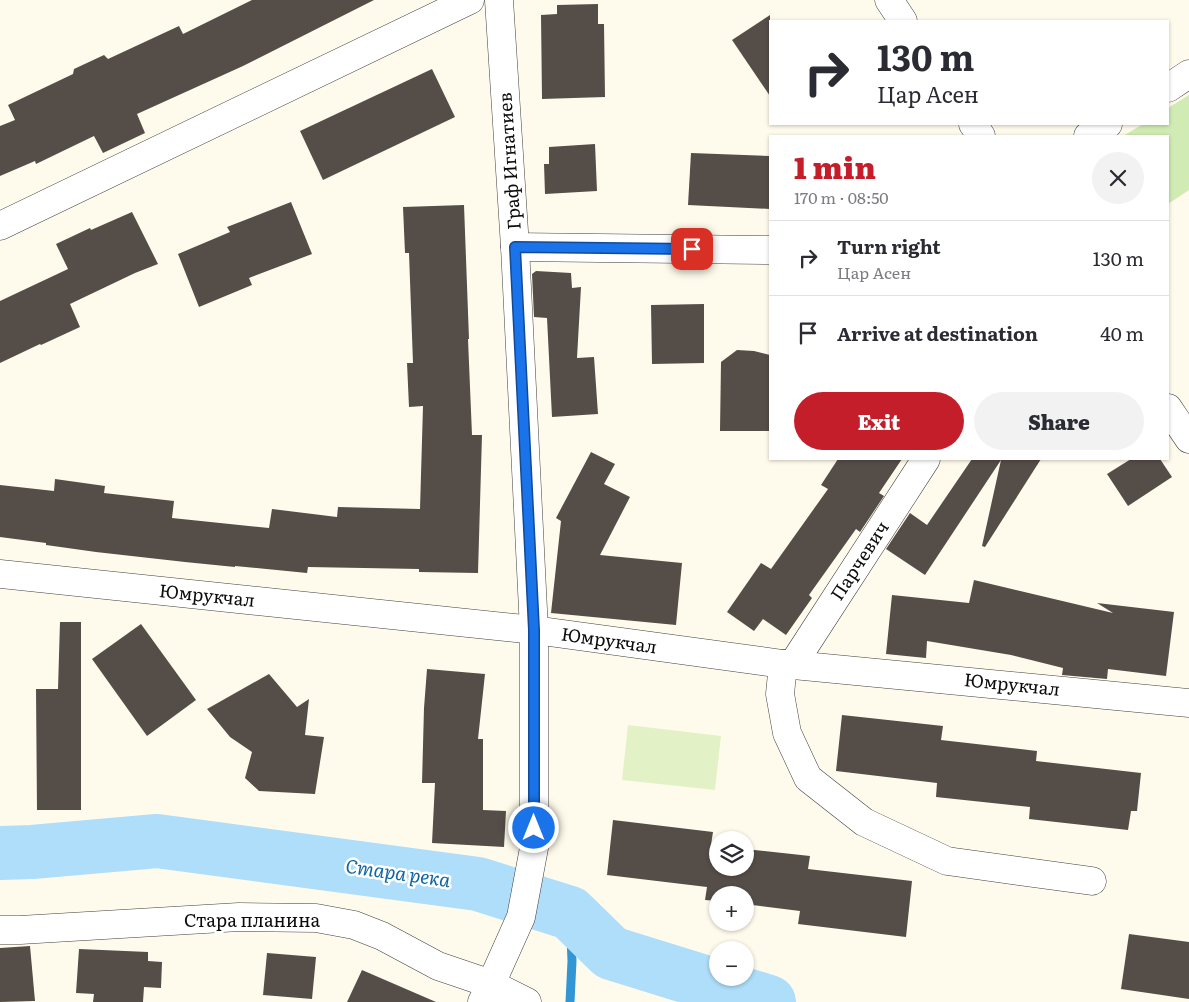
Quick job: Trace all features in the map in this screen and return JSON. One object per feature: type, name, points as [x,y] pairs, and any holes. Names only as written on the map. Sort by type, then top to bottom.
[{"type":"street","points":[[0,226],[470,0]]},
{"type":"street","name":"Граф Игнатиев","points":[[486,993],[521,917],[534,848],[534,630],[515,247],[499,0]]},
{"type":"street","points":[[889,0],[902,20]]},
{"type":"street","points":[[1169,87],[1189,74]]},
{"type":"street","points":[[1090,135],[1106,125]]},
{"type":"street","points":[[515,247],[769,250]]},
{"type":"street","points":[[1169,409],[1189,439]]},
{"type":"street","name":"Парчевич","points":[[788,664],[925,460]]},
{"type":"street","name":"Юмрукчал","points":[[0,574],[534,630],[788,664],[1189,703]]},
{"type":"street","points":[[788,664],[780,694],[787,733],[808,778],[864,822],[947,861],[1092,881]]},
{"type":"street","name":"Стара планина","points":[[0,930],[239,917],[316,918],[354,925],[382,936],[486,993],[527,1002]]},
{"type":"green space","points":[[1189,95],[1189,190],[1169,203],[1169,135],[1125,135],[1141,125],[1169,125],[1169,107]]},
{"type":"green space","points":[[628,725],[721,736],[715,790],[622,780]]},
{"type":"building","points":[[252,0],[374,0],[243,66],[137,114],[145,133],[103,153],[94,136],[36,164],[35,161],[0,176],[0,126],[15,120],[8,105],[73,74],[74,69],[104,55],[108,59],[179,26],[183,34]]},
{"type":"building","points":[[598,4],[598,24],[604,24],[605,97],[542,99],[541,15],[557,14],[557,5]]},
{"type":"building","points":[[770,15],[769,95],[732,40]]},
{"type":"building","points":[[432,69],[455,117],[323,180],[300,131]]},
{"type":"building","points":[[595,144],[597,191],[545,194],[544,164],[549,164],[549,147]]},
{"type":"building","points":[[691,153],[769,156],[769,209],[688,205]]},
{"type":"building","points":[[291,202],[312,254],[249,278],[252,285],[199,307],[178,254],[230,232],[227,227]]},
{"type":"building","points":[[464,205],[472,435],[482,435],[478,573],[419,572],[419,569],[308,567],[307,573],[96,552],[0,537],[0,485],[54,491],[55,479],[105,486],[104,493],[174,501],[172,518],[269,528],[272,509],[337,517],[338,507],[420,509],[423,406],[409,407],[407,363],[413,363],[409,253],[405,253],[403,207]]},
{"type":"building","points":[[132,212],[158,264],[70,304],[80,327],[0,363],[0,301],[68,269],[56,244],[90,228],[91,230]]},
{"type":"building","points":[[536,271],[571,273],[572,288],[581,287],[577,358],[594,357],[598,414],[552,417],[547,318],[534,317],[532,274]]},
{"type":"building","points":[[704,304],[704,363],[652,364],[651,305]]},
{"type":"building","points":[[737,350],[754,351],[769,355],[769,431],[720,431],[721,362]]},
{"type":"building","points":[[591,452],[615,464],[604,484],[630,497],[600,555],[682,563],[676,625],[551,613],[561,521],[556,518]]},
{"type":"building","points":[[837,460],[901,460],[879,493],[884,496],[860,532],[856,529],[809,595],[812,598],[786,635],[763,619],[754,631],[727,612],[761,563],[771,569],[828,489],[821,485]]},
{"type":"building","points":[[971,460],[1001,460],[925,575],[886,549],[910,513],[927,525]]},
{"type":"building","points":[[1001,460],[1040,460],[985,547],[982,546]]},
{"type":"building","points":[[1129,460],[1161,460],[1172,477],[1128,506],[1107,474]]},
{"type":"building","points":[[974,580],[1113,613],[1097,603],[1174,612],[1166,676],[1108,669],[1107,679],[1062,675],[1063,668],[1011,655],[927,641],[926,658],[886,654],[892,595],[969,603]]},
{"type":"building","points":[[60,622],[81,622],[81,810],[37,810],[36,689],[58,689]]},
{"type":"building","points":[[141,624],[196,700],[147,736],[92,659]]},
{"type":"building","points":[[427,669],[485,674],[478,739],[483,739],[483,810],[506,811],[504,847],[432,843],[435,783],[422,783]]},
{"type":"building","points":[[269,674],[297,707],[309,699],[305,735],[324,737],[315,794],[259,791],[245,778],[252,752],[230,737],[207,709]]},
{"type":"building","points":[[842,715],[943,726],[941,740],[1037,751],[1036,761],[1141,773],[1137,811],[1131,811],[1128,830],[1029,819],[1030,807],[936,797],[937,783],[836,771]]},
{"type":"building","points":[[613,820],[709,832],[709,876],[754,876],[754,850],[810,856],[808,869],[912,881],[906,937],[798,924],[800,911],[754,905],[754,886],[709,886],[709,900],[705,900],[707,887],[607,875]]},
{"type":"building","points":[[1129,934],[1189,942],[1189,999],[1121,989]]},
{"type":"building","points":[[30,946],[35,1001],[0,1002],[0,948]]},
{"type":"building","points":[[79,949],[148,952],[148,961],[162,962],[161,988],[144,987],[143,1002],[93,1002],[94,994],[76,993]]},
{"type":"building","points":[[267,953],[316,957],[312,999],[263,995]]},
{"type":"building","points":[[362,970],[436,1002],[347,1002]]},
{"type":"waterway","name":"Стара река","points":[[0,853],[157,841],[478,884],[570,913],[611,953],[769,1002]]},
{"type":"waterway","points":[[570,913],[572,961],[570,1002]]},
{"type":"route","points":[[534,828],[534,630],[515,247],[692,249]]}]
